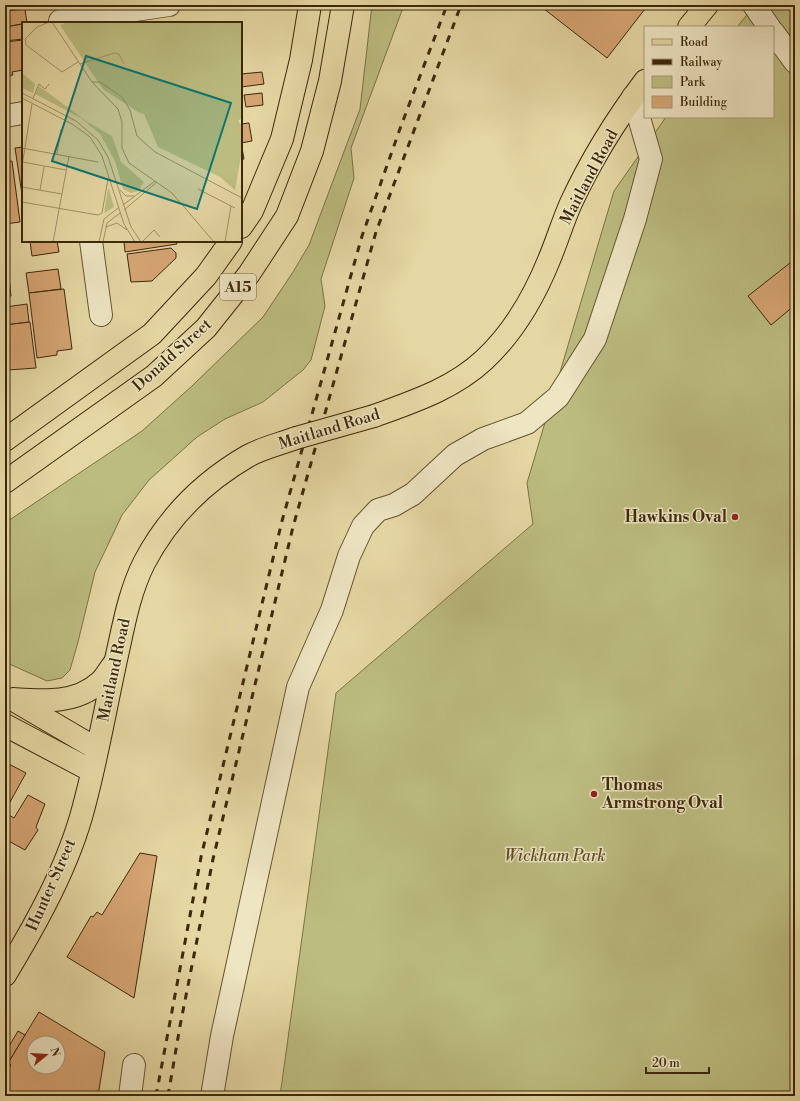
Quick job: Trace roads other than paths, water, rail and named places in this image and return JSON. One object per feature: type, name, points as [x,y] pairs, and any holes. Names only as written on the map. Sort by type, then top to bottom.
[{"type":"main road","points":[[242,226],[252,212],[282,139],[301,60],[310,5]]},
{"type":"main road","name":"Donald Street","points":[[5,482],[154,376],[206,328],[249,274],[287,216],[312,151],[330,81],[343,5]]},
{"type":"main road","points":[[690,26],[707,5]]},
{"type":"main road","name":"Maitland Road","points":[[82,813],[128,606],[144,564],[163,531],[185,504],[214,477],[249,455],[296,438],[374,416],[425,397],[456,381],[483,361],[506,336],[531,301],[571,203],[639,89]]},
{"type":"main road","name":"Donald Street","points":[[27,425],[152,334],[206,276],[230,242]]},
{"type":"main road","name":"A15","points":[[5,440],[27,425]]},
{"type":"main road","points":[[9,696],[44,702],[73,697],[86,692],[101,682],[115,662]]},
{"type":"main road","points":[[9,696],[97,749]]},
{"type":"main road","points":[[5,725],[92,771]]},
{"type":"main road","name":"Hunter Street","points":[[5,975],[34,926],[65,858],[82,813]]},
{"type":"street","points":[[60,16],[169,5]]},
{"type":"street","points":[[754,5],[769,26]]},
{"type":"street","points":[[774,33],[795,62]]},
{"type":"street","points":[[212,1096],[222,1036],[298,688],[332,610],[349,556],[363,526],[378,510],[394,505],[413,494],[455,455],[483,439],[527,423],[558,397],[595,339],[635,219],[651,159],[639,89]]},
{"type":"street","points":[[5,116],[22,113]]},
{"type":"street","points":[[91,242],[101,315]]},
{"type":"street","points":[[5,428],[27,425]]},
{"type":"street","points":[[130,1096],[134,1065]]},
{"type":"railway","points":[[156,1096],[201,857],[282,521],[362,236],[401,126],[447,5]]},
{"type":"railway","points":[[168,1096],[180,1026],[213,859],[293,527],[376,232],[461,5]]},
{"type":"place","name":"Hawkins Oval","points":[[735,517]]},
{"type":"place","name":"Thomas Armstrong Oval","points":[[594,794]]},
{"type":"park label","name":"Wickham Park","points":[[555,856]]}]
